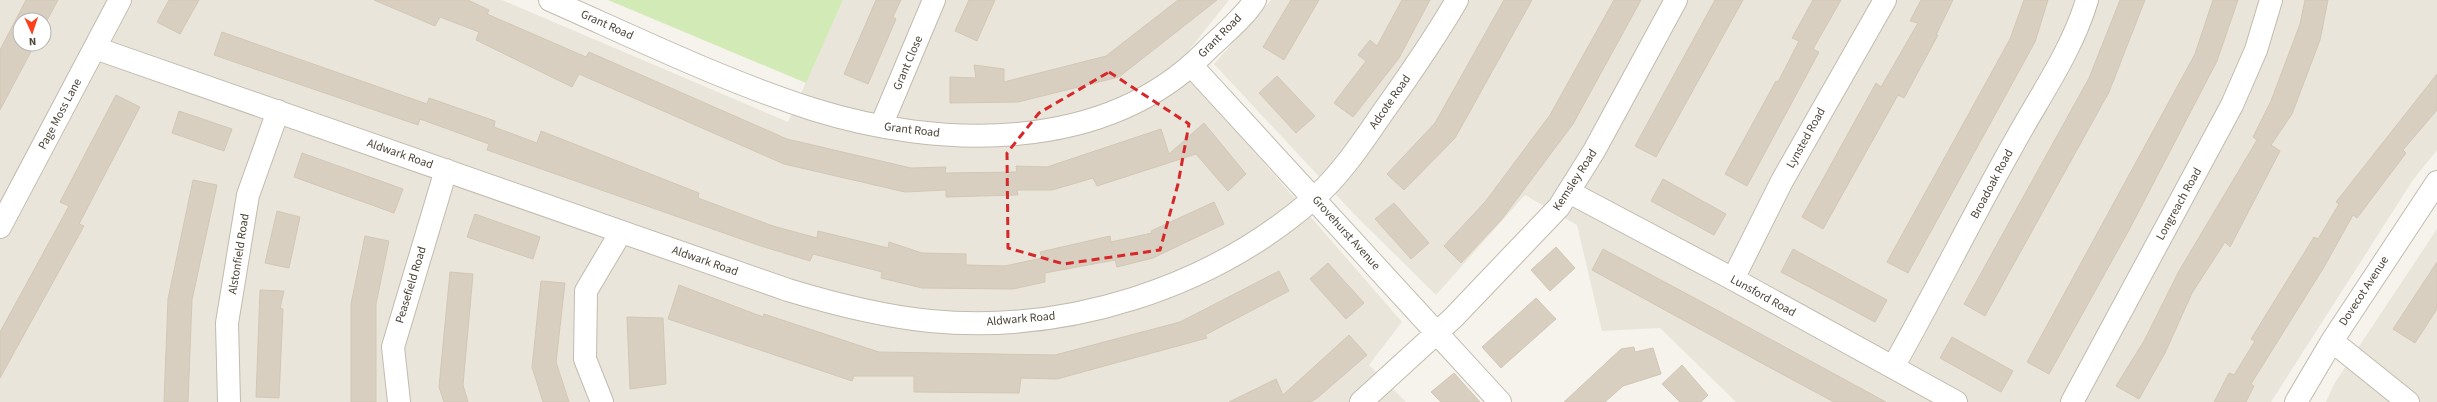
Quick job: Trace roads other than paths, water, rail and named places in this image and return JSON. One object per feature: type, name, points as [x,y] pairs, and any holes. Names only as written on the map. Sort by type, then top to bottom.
[{"type":"street","name":"Page Moss Lane","points":[[0,228],[120,0]]},
{"type":"street","name":"Grant Road","points":[[550,0],[750,86],[812,109],[881,126],[966,135],[1000,134],[1058,128],[1111,113],[1136,102],[1163,87],[1191,65],[1255,0]]},
{"type":"street","name":"Grant Close","points":[[881,126],[934,0]]},
{"type":"street","name":"Adcote Road","points":[[1314,198],[1359,147],[1434,40],[1457,0]]},
{"type":"street","name":"Kemsley Road","points":[[1361,402],[1437,332],[1544,224],[1569,192],[1676,0]]},
{"type":"street","name":"Lynsted Road","points":[[1733,279],[1782,181],[1884,0]]},
{"type":"street","name":"Broadoak Road","points":[[1893,367],[2014,143],[2050,80],[2081,20],[2086,0]]},
{"type":"street","name":"Longreach Road","points":[[2072,402],[2232,105],[2256,50],[2270,0]]},
{"type":"street","name":"Aldwark Road","points":[[94,48],[788,290],[859,310],[931,321],[1006,322],[1039,319],[1093,310],[1162,288],[1194,275],[1254,243],[1314,198]]},
{"type":"street","name":"Grovehurst Avenue","points":[[1191,65],[1500,402]]},
{"type":"street","name":"Alstonfield Road","points":[[229,402],[227,323],[247,203],[278,111]]},
{"type":"street","name":"Peasefield Road","points":[[399,402],[392,347],[446,170]]},
{"type":"street","name":"Dovecot Avenue","points":[[2296,402],[2332,341],[2437,183]]},
{"type":"street","name":"Lunsford Road","points":[[1569,192],[1733,279],[1956,402]]},
{"type":"street","points":[[602,402],[585,359],[586,291],[621,232]]},
{"type":"street","points":[[2332,341],[2408,402]]}]
